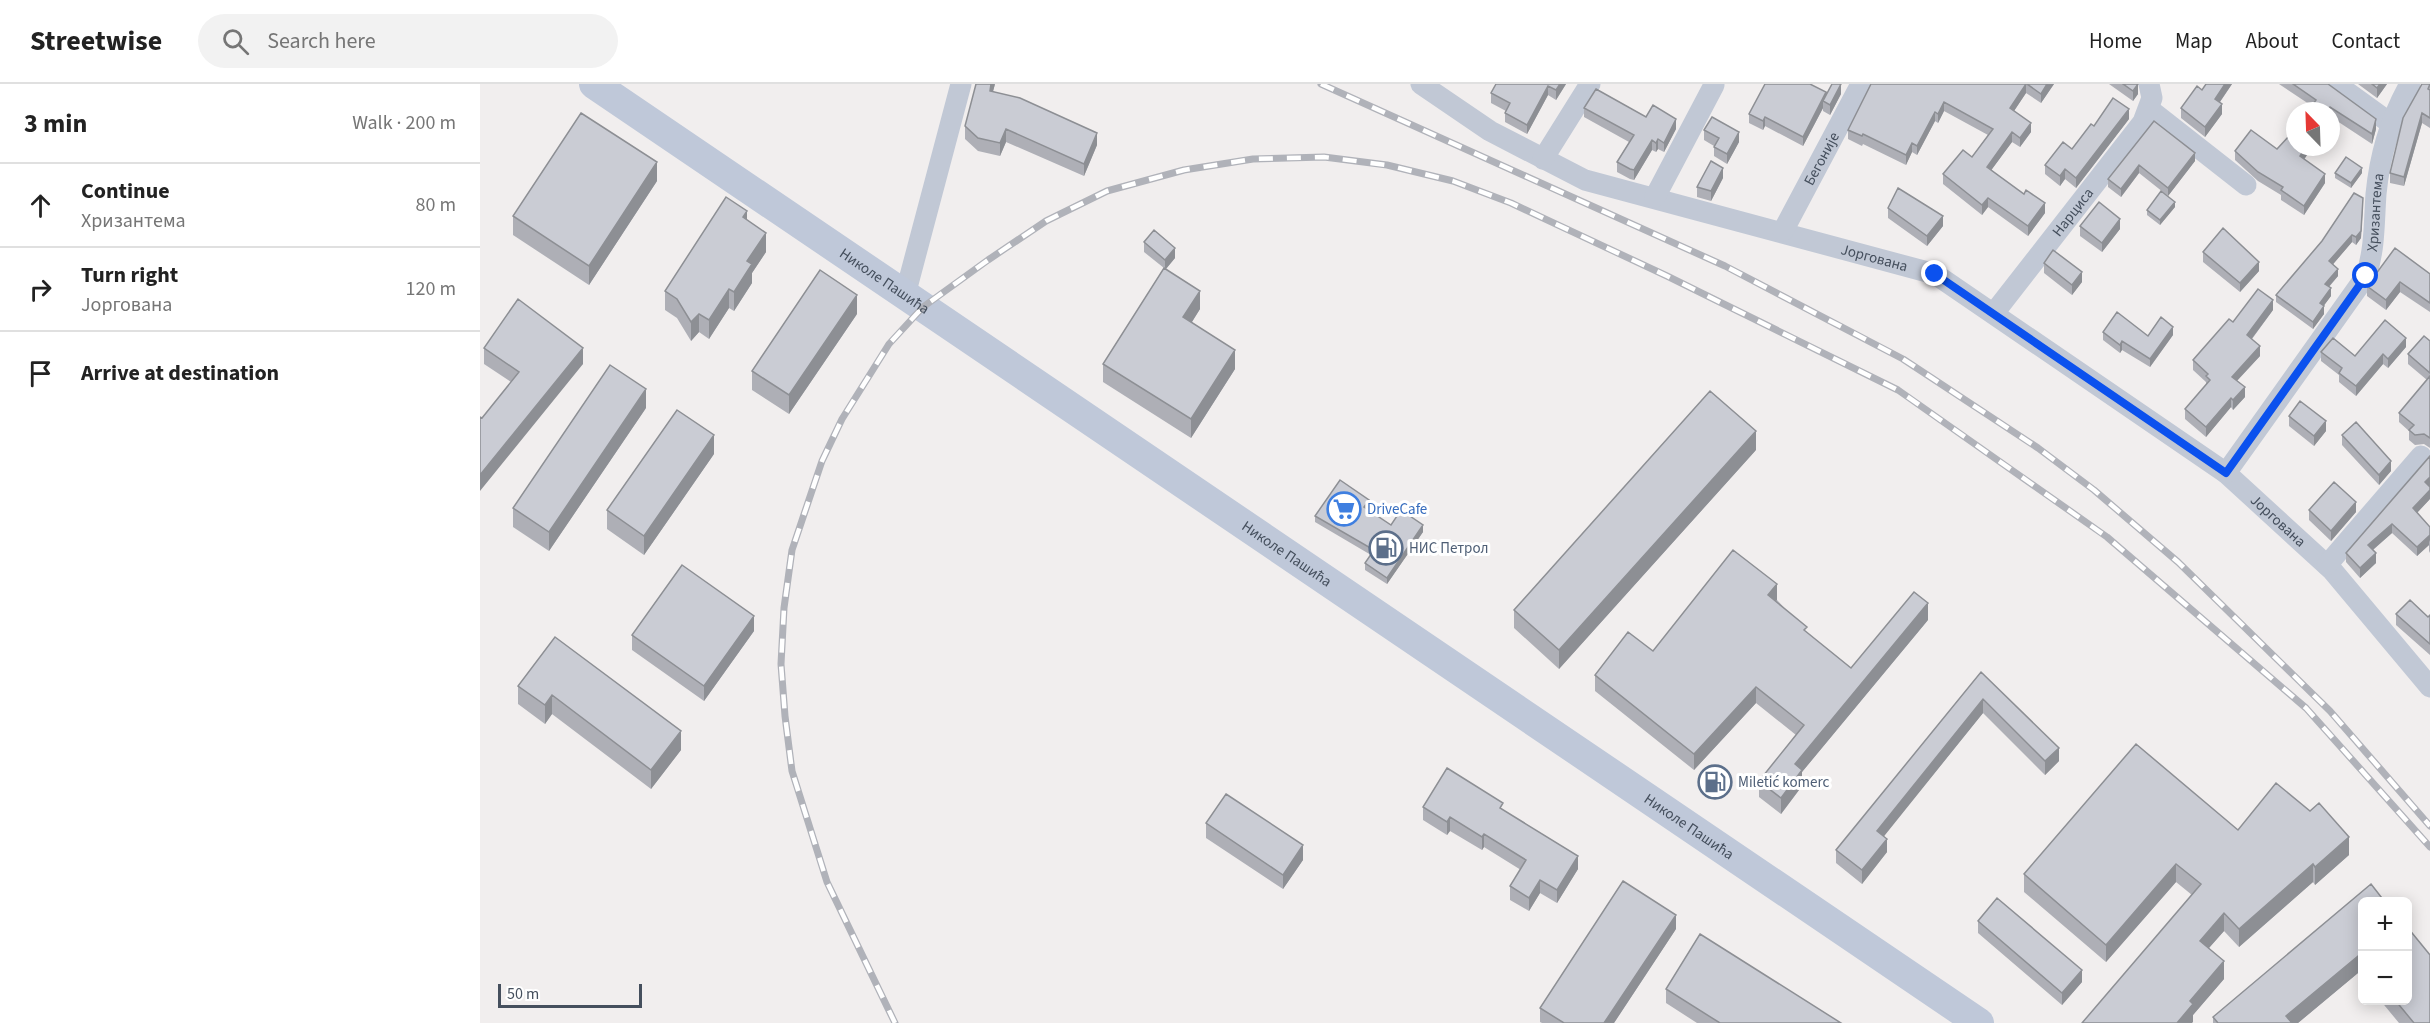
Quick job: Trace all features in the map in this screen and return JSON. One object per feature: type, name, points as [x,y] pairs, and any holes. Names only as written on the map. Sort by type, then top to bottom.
[{"type":"main road","name":"Николе Пашића","points":[[594,84],[1979,1023]]},
{"type":"street","points":[[905,295],[961,84]]},
{"type":"street","name":"Јоргована","points":[[1420,84],[1445,92],[1490,131],[1585,180],[1783,231],[1935,274],[2226,473],[2327,565],[2430,687]]},
{"type":"street","points":[[1543,159],[1590,84]]},
{"type":"street","name":"Бегоније","points":[[1783,231],[1861,84]]},
{"type":"street","points":[[2149,84],[2152,98],[2149,110],[2246,185]]},
{"type":"street","points":[[2336,84],[2390,123]]},
{"type":"street","name":"Хризантема","points":[[2226,473],[2366,276],[2372,257],[2379,167],[2390,123],[2410,84]]},
{"type":"street","points":[[1655,198],[1714,85]]},
{"type":"street","name":"Нарциса","points":[[1994,314],[2143,122],[2149,110]]},
{"type":"street","points":[[2327,565],[2421,456]]},
{"type":"building","points":[[976,84],[991,84],[990,91],[1020,98],[1097,133],[1084,164],[1006,129],[1000,143],[978,138],[965,126]]},
{"type":"building","points":[[1496,84],[1560,84],[1556,90],[1548,86],[1527,125],[1505,113],[1510,103],[1491,93]]},
{"type":"building","points":[[1765,84],[1810,84],[1826,92],[1803,137],[1765,117],[1763,121],[1749,114]]},
{"type":"building","points":[[1832,84],[1841,84],[1830,105],[1823,101]]},
{"type":"building","points":[[1871,84],[2026,84],[2010,108],[2031,123],[2020,138],[2012,132],[1987,167],[2024,194],[2026,190],[2045,203],[2028,226],[1988,198],[1982,205],[1943,174],[1963,150],[1972,157],[1993,129],[1944,102],[1938,114],[1935,112],[1917,146],[1912,143],[1906,155],[1863,134],[1862,136],[1848,130]]},
{"type":"building","points":[[2027,84],[2047,84],[2041,94]]},
{"type":"building","points":[[2123,84],[2138,84],[2133,91]]},
{"type":"building","points":[[2206,84],[2225,84],[2215,99],[2222,104],[2205,127],[2181,108],[2197,86],[2202,90]]},
{"type":"building","points":[[2293,84],[2328,84],[2376,119],[2372,134],[2340,113],[2340,102],[2315,102],[2316,100]]},
{"type":"building","points":[[2422,84],[2430,84],[2428,89],[2430,90],[2430,118],[2422,113],[2404,177],[2390,173],[2403,118]]},
{"type":"building","points":[[1596,89],[1646,117],[1653,105],[1676,119],[1664,143],[1658,139],[1656,143],[1652,140],[1634,170],[1617,162],[1634,135],[1584,108]]},
{"type":"building","points":[[2113,98],[2129,109],[2076,178],[2065,169],[2060,176],[2045,165],[2063,142],[2072,149],[2091,124],[2094,126]]},
{"type":"building","points":[[581,113],[657,162],[589,266],[513,216]]},
{"type":"building","points":[[1712,117],[1739,132],[1727,154],[1714,147],[1719,138],[1704,130]]},
{"type":"building","points":[[2154,121],[2195,153],[2168,188],[2139,165],[2121,189],[2108,179]]},
{"type":"building","points":[[2251,130],[2277,149],[2286,139],[2286,156],[2300,156],[2325,174],[2304,206],[2281,190],[2283,187],[2258,172],[2235,151]]},
{"type":"building","points":[[2346,157],[2362,168],[2351,183],[2335,173]]},
{"type":"building","points":[[1711,161],[1723,168],[1711,191],[1697,187]]},
{"type":"building","points":[[1898,188],[1943,216],[1927,236],[1888,208]]},
{"type":"building","points":[[2161,191],[2175,202],[2160,220],[2147,210]]},
{"type":"building","points":[[2354,193],[2363,198],[2361,231],[2356,237],[2352,235],[2329,261],[2338,269],[2325,284],[2331,288],[2320,303],[2324,306],[2313,322],[2276,295],[2322,241]]},
{"type":"building","points":[[726,197],[747,211],[743,217],[766,233],[747,261],[752,264],[734,292],[729,289],[709,320],[699,314],[691,322],[677,299],[665,291]]},
{"type":"building","points":[[2099,202],[2120,219],[2102,243],[2080,226]]},
{"type":"building","points":[[2223,228],[2259,262],[2240,283],[2203,252]]},
{"type":"building","points":[[1154,230],[1175,248],[1165,260],[1144,242]]},
{"type":"building","points":[[2395,248],[2430,274],[2430,303],[2400,282],[2386,300],[2367,286]]},
{"type":"building","points":[[2053,250],[2082,272],[2072,285],[2044,263]]},
{"type":"building","points":[[1164,268],[1200,291],[1183,317],[1235,350],[1191,419],[1103,364]]},
{"type":"building","points":[[820,270],[857,295],[789,395],[752,371]]},
{"type":"building","points":[[2258,289],[2273,300],[2247,335],[2260,346],[2232,377],[2245,387],[2233,400],[2231,398],[2206,427],[2185,409],[2210,380],[2206,376],[2208,374],[2193,360],[2229,319],[2233,322]]},
{"type":"building","points":[[518,299],[583,348],[480,475],[480,417],[482,418],[519,372],[484,348]]},
{"type":"building","points":[[2117,312],[2148,336],[2161,317],[2173,327],[2150,359],[2122,341],[2120,345],[2103,332]]},
{"type":"building","points":[[2385,320],[2406,338],[2388,359],[2383,354],[2356,386],[2339,373],[2342,368],[2321,352],[2333,338],[2355,356]]},
{"type":"building","points":[[2424,336],[2430,341],[2430,373],[2408,354]]},
{"type":"building","points":[[610,365],[646,389],[549,532],[513,508]]},
{"type":"building","points":[[2430,376],[2430,438],[2424,434],[2415,435],[2409,430],[2414,425],[2399,413]]},
{"type":"building","points":[[1710,391],[1756,431],[1559,650],[1514,610]]},
{"type":"building","points":[[2300,401],[2326,421],[2314,436],[2289,416]]},
{"type":"building","points":[[677,410],[714,435],[644,536],[607,510]]},
{"type":"building","points":[[2356,422],[2391,461],[2379,475],[2342,435]]},
{"type":"building","points":[[2430,456],[2430,477],[2425,482],[2430,490],[2413,508],[2430,527],[2430,535],[2417,547],[2392,524],[2368,545],[2376,553],[2360,568],[2346,553]]},
{"type":"building","points":[[1340,480],[1369,500],[1364,507],[1391,525],[1401,510],[1423,525],[1387,578],[1365,563],[1374,550],[1315,516]]},
{"type":"building","points":[[2334,482],[2356,502],[2331,531],[2309,510]]},
{"type":"building","points":[[1733,550],[1777,584],[1768,595],[1807,627],[1804,630],[1851,668],[1914,592],[1928,603],[1795,764],[1802,770],[1781,798],[1759,781],[1804,725],[1756,687],[1694,754],[1595,675],[1628,632],[1653,651]]},
{"type":"building","points":[[682,565],[754,616],[704,686],[632,635]]},
{"type":"building","points":[[2410,600],[2428,617],[2430,615],[2430,644],[2396,614]]},
{"type":"building","points":[[555,637],[681,731],[651,770],[552,695],[545,705],[518,686]]},
{"type":"building","points":[[1981,672],[2059,748],[2045,761],[1983,699],[1877,831],[1887,839],[1862,870],[1836,850]]},
{"type":"building","points":[[2136,744],[2238,830],[2276,783],[2310,811],[2319,803],[2349,837],[2315,867],[2313,864],[2239,929],[2224,913],[2200,941],[2224,961],[2190,1001],[2193,1004],[2177,1023],[2082,1023],[2201,884],[2176,864],[2106,945],[2024,874]]},
{"type":"building","points":[[1447,768],[1503,803],[1500,808],[1578,856],[1557,890],[1540,880],[1529,898],[1510,886],[1526,860],[1484,834],[1482,837],[1450,817],[1447,822],[1423,807]]},
{"type":"building","points":[[1226,794],[1303,845],[1283,875],[1206,823]]},
{"type":"building","points":[[1623,881],[1676,915],[1604,1023],[1564,1023],[1540,1008]]},
{"type":"building","points":[[2371,884],[2381,897],[2358,897],[2358,956],[2286,1016],[2292,1023],[2218,1023],[2213,1017]]},
{"type":"building","points":[[1997,898],[2082,970],[2062,993],[1978,921]]},
{"type":"building","points":[[2412,933],[2430,955],[2430,1023],[2414,1023],[2399,1005],[2412,1005]]},
{"type":"building","points":[[1700,934],[1841,1023],[1720,1023],[1666,989]]},
{"type":"railway","points":[[1321,84],[1725,266],[1903,359],[2038,448],[2094,490],[2178,562],[2330,711],[2430,826]]},
{"type":"railway","points":[[895,1023],[827,882],[792,771],[781,664],[784,608],[792,550],[822,461],[842,419],[889,344],[923,307],[988,260],[1046,221],[1107,191],[1184,170],[1253,159],[1324,157],[1387,165],[1453,181],[1511,203],[1667,276],[1898,390],[2107,537],[2306,708],[2430,847]]},
{"type":"place","name":"DriveCafe","points":[[1344,509]]},
{"type":"place","name":"НИС Петрол","points":[[1386,548]]},
{"type":"place","name":"Miletić komerc","points":[[1715,782]]},
{"type":"route","points":[[1935,274],[2226,473],[2366,276]]}]
